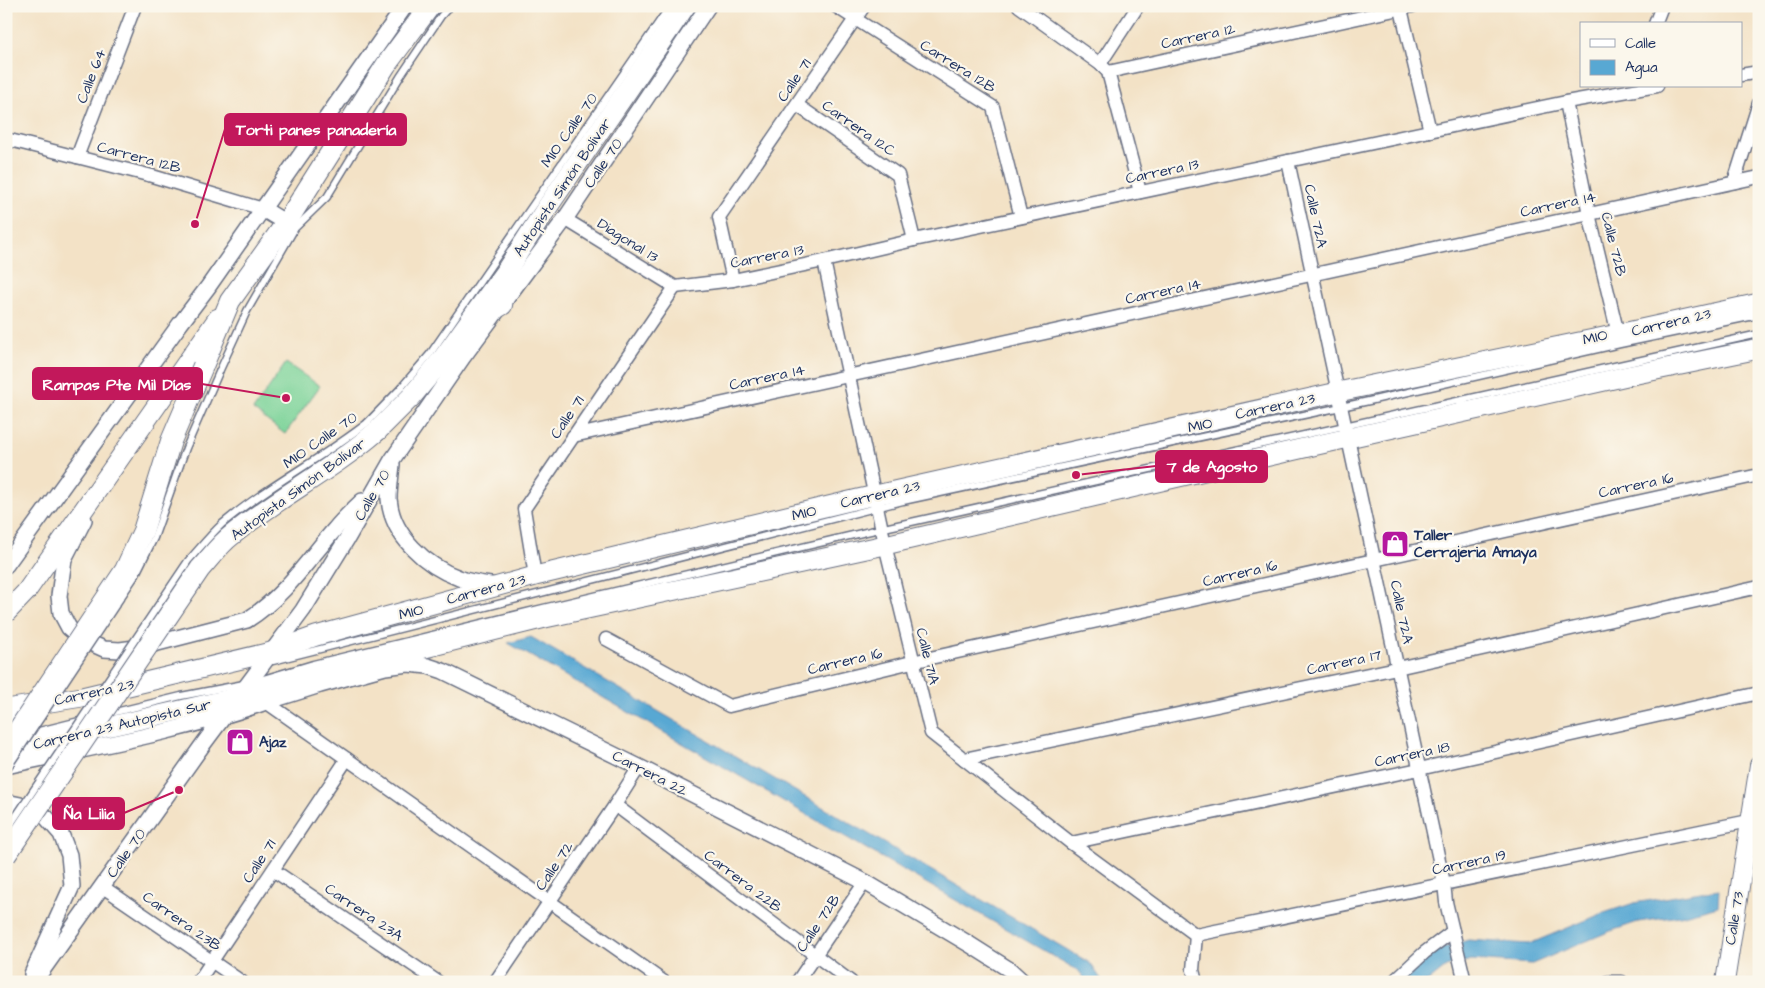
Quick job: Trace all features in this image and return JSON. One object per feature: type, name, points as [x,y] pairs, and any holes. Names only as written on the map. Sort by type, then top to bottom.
[{"type":"highway","points":[[6,749],[125,570],[143,531],[171,440],[211,368],[230,301],[286,223],[386,64],[430,6]]},
{"type":"highway","name":"Autopista Simón Bolívar","points":[[6,856],[200,569],[230,536],[271,506],[354,452],[372,427],[411,397],[441,361],[508,268],[548,206],[685,6]]},
{"type":"highway","points":[[466,326],[502,305],[508,268]]},
{"type":"main road","points":[[6,613],[26,592],[230,301]]},
{"type":"main road","name":"Carrera 23","points":[[6,709],[82,697],[263,660],[316,636],[535,576],[1339,400],[1618,334],[1759,303]]},
{"type":"main road","points":[[251,694],[317,675],[545,618],[884,537],[1346,432],[1759,349]]},
{"type":"main road","name":"Carrera 23 Autopista Sur","points":[[6,749],[251,694]]},
{"type":"main road","name":"Calle 73","points":[[1725,982],[1759,765]]},
{"type":"street","name":"Calle 64","points":[[77,157],[135,6]]},
{"type":"street","points":[[6,565],[208,287],[405,6]]},
{"type":"street","name":"Calle 70","points":[[34,982],[223,717],[251,694],[263,660],[303,610],[392,460],[463,357],[565,219],[708,6]]},
{"type":"street","name":"Carrera 12B","points":[[835,6],[993,107],[1021,218]]},
{"type":"street","name":"Calle 71","points":[[733,280],[718,217],[864,6]]},
{"type":"street","points":[[1020,6],[1104,68],[1140,192]]},
{"type":"street","points":[[1104,68],[1138,6]]},
{"type":"street","points":[[1656,22],[1662,6]]},
{"type":"street","points":[[1407,7],[1430,131]]},
{"type":"street","name":"Carrera 12","points":[[1104,68],[1407,7]]},
{"type":"street","points":[[1742,74],[1759,72]]},
{"type":"street","name":"Carrera 13","points":[[675,287],[733,280],[1631,88]]},
{"type":"street","name":"Calle 72B","points":[[1566,102],[1589,214],[1618,334]]},
{"type":"street","points":[[1734,182],[1759,103]]},
{"type":"street","name":"Carrera 12C","points":[[796,105],[898,175],[914,240]]},
{"type":"street","name":"Carrera 12B","points":[[6,139],[152,176],[263,209]]},
{"type":"street","name":"Calle 72A","points":[[1288,161],[1464,975]]},
{"type":"street","name":"Carrera 14","points":[[573,436],[1759,176]]},
{"type":"street","points":[[263,209],[286,223]]},
{"type":"street","name":"Diagonal 13","points":[[565,219],[675,287]]},
{"type":"street","name":"Calle 71A","points":[[824,261],[912,662],[931,734],[1071,843],[1196,935]]},
{"type":"street","name":"Calle 71","points":[[535,576],[524,509],[675,287]]},
{"type":"street","points":[[392,460],[389,499],[398,527],[410,545],[426,562],[460,579],[498,586]]},
{"type":"street","points":[[109,472],[64,559],[59,596],[61,613],[69,628],[89,643],[104,649],[120,650],[142,647],[253,617],[286,589],[336,528],[377,485]]},
{"type":"street","name":"Carrera 16","points":[[606,639],[729,706],[912,662],[1759,475]]},
{"type":"street","name":"Carrera 17","points":[[964,759],[1397,668],[1759,587]]},
{"type":"street","name":"Carrera 22","points":[[251,694],[320,684],[385,667],[408,664],[428,666],[443,671],[639,767],[865,882],[969,944],[1010,970],[1024,982]]},
{"type":"street","name":"Carrera 18","points":[[1071,843],[1419,769],[1759,693]]},
{"type":"street","points":[[6,768],[223,717],[251,694],[347,759],[664,982]]},
{"type":"street","name":"Calle 71","points":[[198,982],[347,759]]},
{"type":"street","name":"Calle 72","points":[[495,982],[639,767]]},
{"type":"street","points":[[6,802],[30,808],[46,817],[61,834],[69,855],[72,886],[28,982]]},
{"type":"street","name":"Carrera 22B","points":[[615,805],[851,982]]},
{"type":"street","name":"Carrera 19","points":[[1196,935],[1749,821]]},
{"type":"street","name":"Carrera 23A","points":[[273,870],[438,982]]},
{"type":"street","name":"Calle 72B","points":[[797,982],[865,882]]},
{"type":"street","name":"Carrera 23B","points":[[103,887],[242,982]]},
{"type":"street","points":[[1393,982],[1424,953],[1454,934]]},
{"type":"street","points":[[1194,976],[1196,935]]},
{"type":"street","points":[[1608,982],[1622,982]]},
{"type":"lane","points":[[6,768],[135,576],[154,538],[186,448],[211,368],[247,311],[295,228],[327,197],[400,77],[441,16],[450,6]]},
{"type":"lane","name":"MIO Calle 70","points":[[6,831],[188,561],[221,525],[259,496],[345,440],[372,427],[430,354],[670,6]]},
{"type":"lane","name":"MIO","points":[[1339,400],[1759,315]]},
{"type":"lane","points":[[1346,432],[1759,334]]},
{"type":"lane","name":"MIO","points":[[263,660],[312,650],[876,501]]},
{"type":"lane","points":[[6,739],[181,696],[251,694]]},
{"type":"lane","points":[[82,705],[121,696]]},
{"type":"lane","points":[[6,720],[54,711]]},
{"type":"green space","points":[[286,363],[320,386],[285,434],[253,410]]},
{"type":"water","points":[[531,637],[1090,963],[1103,982],[1087,982],[1079,971],[508,643]]},
{"type":"water","points":[[1719,889],[1718,906],[1680,916],[1638,922],[1608,932],[1532,964],[1471,960],[1446,967],[1427,982],[1400,982],[1437,950],[1468,940],[1529,944],[1601,914],[1634,903]]},
{"type":"place","name":"Torti panes panadería","points":[[195,224]]},
{"type":"place","name":"Rampas Pte Mil Días","points":[[286,398]]},
{"type":"place","name":"7 de Agosto","points":[[1076,475]]},
{"type":"place","name":"Taller Cerrajeria Amaya","points":[[1395,544]]},
{"type":"place","name":"Ajaz","points":[[240,742]]},
{"type":"place","name":"Ña Lilia","points":[[179,790]]}]
